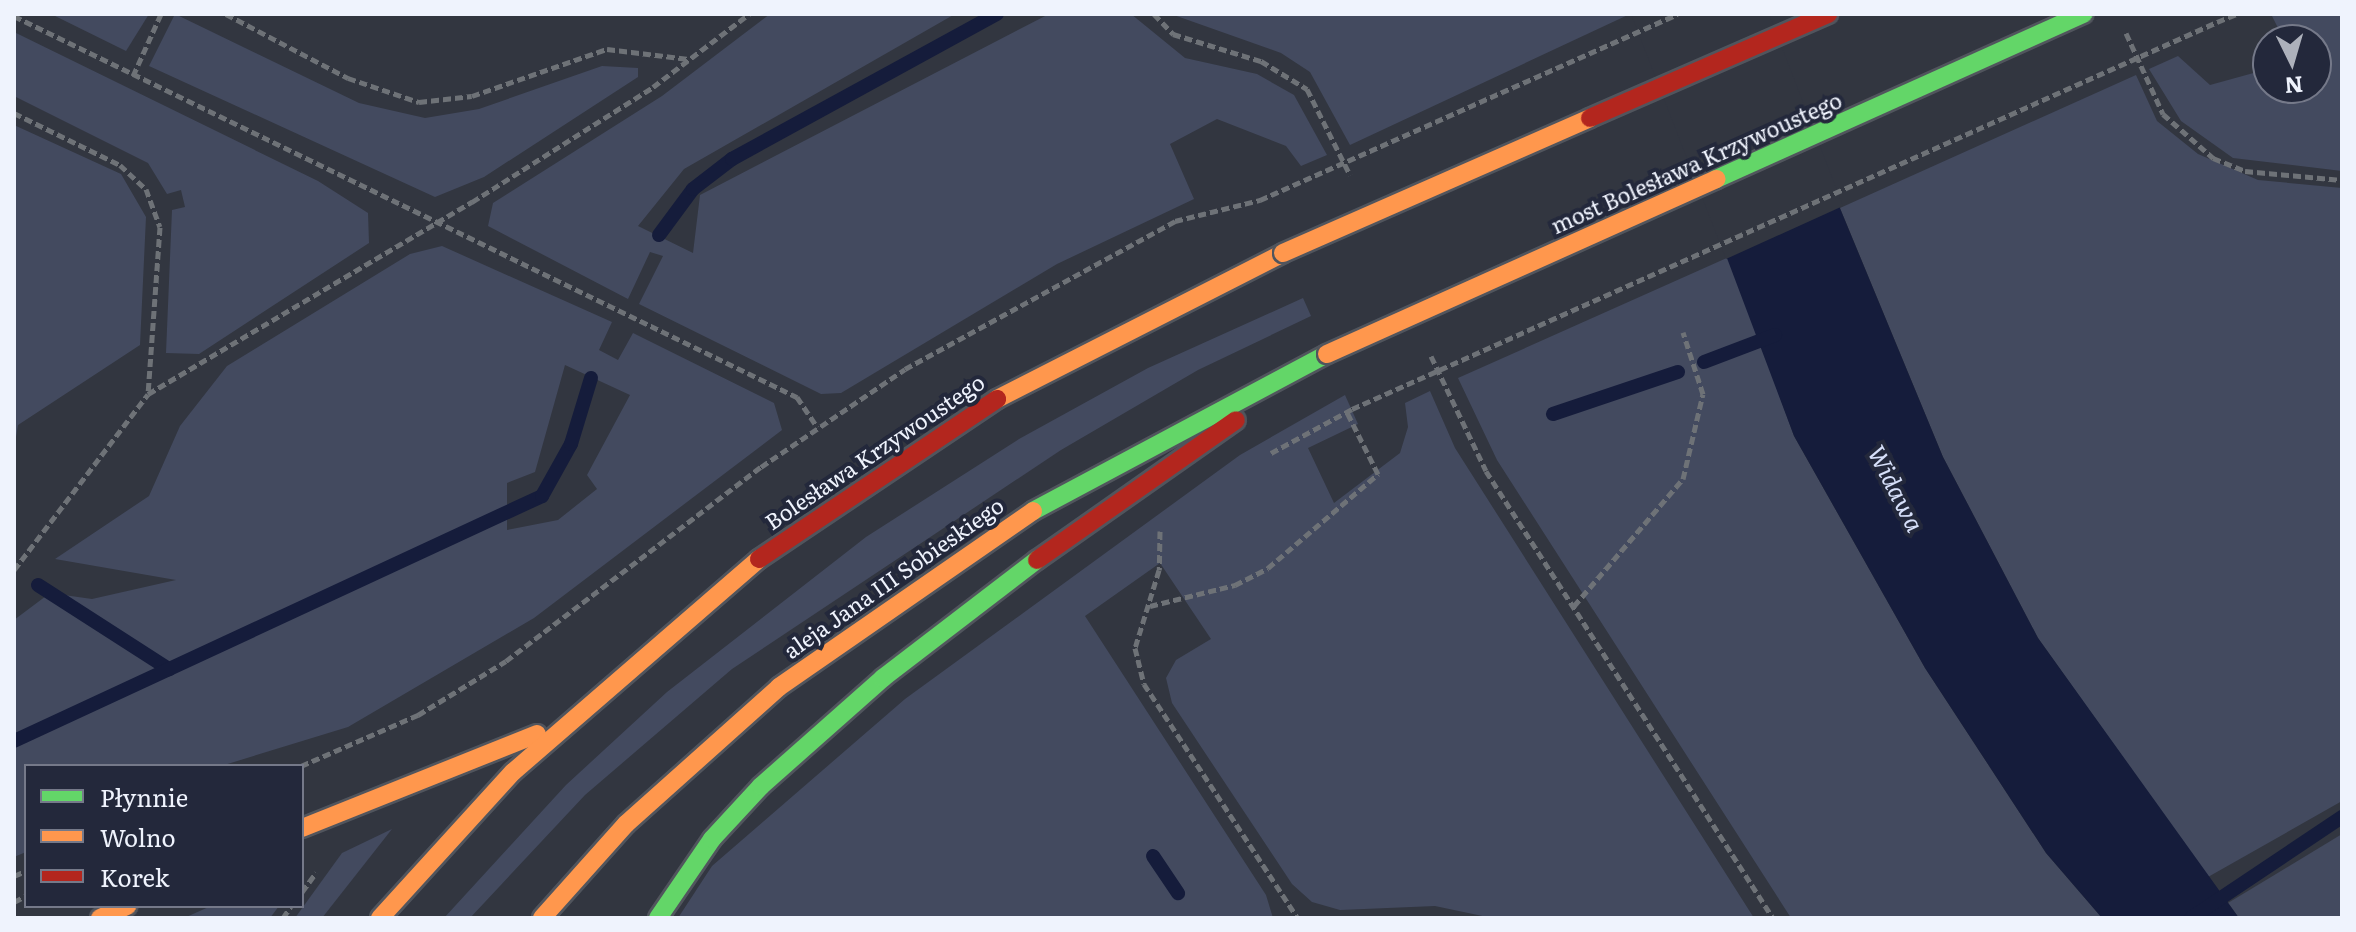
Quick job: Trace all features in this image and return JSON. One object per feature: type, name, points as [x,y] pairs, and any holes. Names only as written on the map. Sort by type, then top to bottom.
[{"type":"main road","name":"Bolesława Krzywoustego","points":[[568,720],[773,547],[901,457],[1084,350],[1283,253],[1828,14]]},
{"type":"main road","name":"most Bolesława Krzywoustego","points":[[1319,358],[2084,14]]},
{"type":"main road","name":"aleja Jana III Sobieskiego","points":[[542,918],[626,824],[716,743],[893,604],[1036,507],[1319,358]]},
{"type":"main road","points":[[658,918],[712,839],[761,786],[883,678],[1319,358]]},
{"type":"main road","points":[[304,827],[568,720]]},
{"type":"main road","points":[[380,918],[568,720]]},
{"type":"main road","points":[[100,918],[122,908]]},
{"type":"path","points":[[133,76],[161,14]]},
{"type":"path","points":[[226,14],[348,78],[419,102],[472,96],[607,49],[689,59]]},
{"type":"path","points":[[14,570],[148,394],[431,222],[689,59],[749,14]]},
{"type":"path","points":[[1154,14],[1173,34],[1261,61],[1307,89],[1357,191]]},
{"type":"path","points":[[304,765],[418,715],[506,661],[817,427],[905,369],[1175,221],[1260,200],[1677,14]]},
{"type":"path","points":[[1150,606],[1235,585],[1268,568],[1378,474],[1349,411],[2237,14]]},
{"type":"path","points":[[14,16],[431,222],[797,397],[817,427]]},
{"type":"path","points":[[2124,28],[2163,114],[2213,158],[2245,171],[2342,180]]},
{"type":"path","points":[[14,113],[120,165],[146,189],[160,227],[148,394]]},
{"type":"path","points":[[1574,606],[1683,479],[1703,394],[1683,332]]},
{"type":"path","points":[[1426,344],[1486,471],[1773,918]]},
{"type":"path","points":[[1160,530],[1150,606],[1135,648],[1144,684],[1298,918]]},
{"type":"shaded area","points":[[51,14],[149,14],[126,51]]},
{"type":"shaded area","points":[[175,14],[359,103],[425,118],[479,109],[602,66],[638,68],[638,77],[484,177],[435,197],[149,66]]},
{"type":"shaded area","points":[[770,14],[955,14],[684,169],[638,226],[693,253],[700,195],[1049,14],[1131,14],[1185,58],[1257,74],[1294,95],[1327,155],[1301,166],[1286,146],[1217,119],[1170,144],[1194,199],[1057,264],[841,393],[821,394],[639,304],[663,256],[650,252],[628,299],[488,226],[493,203],[662,96]]},
{"type":"shaded area","points":[[1171,14],[1630,14],[1350,145],[1310,72],[1281,53]]},
{"type":"shaded area","points":[[2271,14],[2342,14],[2342,171],[2233,158],[2181,121],[2149,69],[2178,56],[2210,85],[2252,73],[2252,104],[2332,104],[2332,24],[2276,24]]},
{"type":"shaded area","points":[[14,32],[318,181],[368,213],[369,243],[199,354],[166,353],[172,210],[185,207],[181,190],[167,194],[148,163],[14,96]]},
{"type":"shaded area","points":[[2136,75],[2157,121],[2198,154],[2258,180],[2342,188],[2342,801],[2208,877],[2038,638],[1943,457],[1840,208]]},
{"type":"shaded area","points":[[14,125],[121,174],[146,217],[140,345],[18,425],[14,449]]},
{"type":"shaded area","points":[[442,246],[612,322],[599,350],[618,360],[633,333],[774,403],[782,430],[534,618],[348,727],[228,764],[24,764],[24,853],[14,857],[14,620],[50,593],[92,599],[176,580],[55,559],[149,496],[180,426],[227,366],[410,254]],"holes":[[[565,365],[630,395],[587,475],[597,489],[558,520],[507,530],[507,483],[535,472]]]},
{"type":"shaded area","points":[[1729,257],[1794,436],[1925,668],[2046,853],[2102,918],[1791,918],[1497,460],[1458,378]]},
{"type":"shaded area","points":[[1303,298],[1311,316],[1198,370],[1061,450],[732,669],[585,795],[470,918],[444,918],[566,785],[667,692],[866,537],[1019,439],[1148,368]]},
{"type":"shaded area","points":[[1430,391],[1455,448],[1754,918],[1492,918],[1435,906],[1340,910],[1312,902],[1292,884],[1172,703],[1166,678],[1176,660],[1211,639],[1160,563],[1085,616],[1266,895],[1273,918],[678,918],[712,866],[905,699],[1240,455],[1345,395],[1358,424],[1308,448],[1334,503],[1400,453],[1408,427],[1405,403]]},
{"type":"shaded area","points":[[392,829],[322,918],[295,918],[304,908],[342,853]]},
{"type":"shaded area","points":[[2342,834],[2342,918],[2239,918],[2228,903]]},
{"type":"shaded area","points":[[206,908],[278,908],[270,918],[184,918]]},
{"type":"water","name":"Widawa","points":[[1635,14],[1779,61],[1943,457],[2038,638],[2239,918],[2102,918],[2046,853],[1925,668],[1794,436]]},
{"type":"pier","points":[[1631,14],[1769,14],[1843,206],[1726,259]]},
{"type":"waterway","points":[[659,235],[693,189],[732,159],[997,14]]},
{"type":"waterway","points":[[1704,362],[1775,335]]},
{"type":"waterway","points":[[1553,414],[1678,372]]},
{"type":"waterway","points":[[14,741],[542,496],[571,444],[591,378]]},
{"type":"waterway","points":[[38,585],[169,669]]},
{"type":"waterway","points":[[2191,918],[2342,817]]},
{"type":"waterway","points":[[1153,856],[1178,893]]},
{"type":"traffic: fast","points":[[1716,179],[2084,14]]},
{"type":"traffic: fast","points":[[1033,511],[1327,354]]},
{"type":"traffic: fast","points":[[658,918],[712,839],[761,786],[883,678],[1037,560]]},
{"type":"traffic: slow","points":[[1283,253],[1590,118]]},
{"type":"traffic: slow","points":[[1327,354],[1716,179]]},
{"type":"traffic: slow","points":[[997,399],[1283,253]]},
{"type":"traffic: slow","points":[[542,918],[626,824],[779,687],[1033,511]]},
{"type":"traffic: slow","points":[[380,918],[513,772],[759,559]]},
{"type":"traffic: slow","points":[[304,827],[537,734]]},
{"type":"traffic: slow","points":[[100,918],[122,908]]},
{"type":"traffic: jam","points":[[1590,118],[1828,14]]},
{"type":"traffic: jam","points":[[759,559],[997,399]]},
{"type":"traffic: jam","points":[[1037,560],[1236,420]]}]
